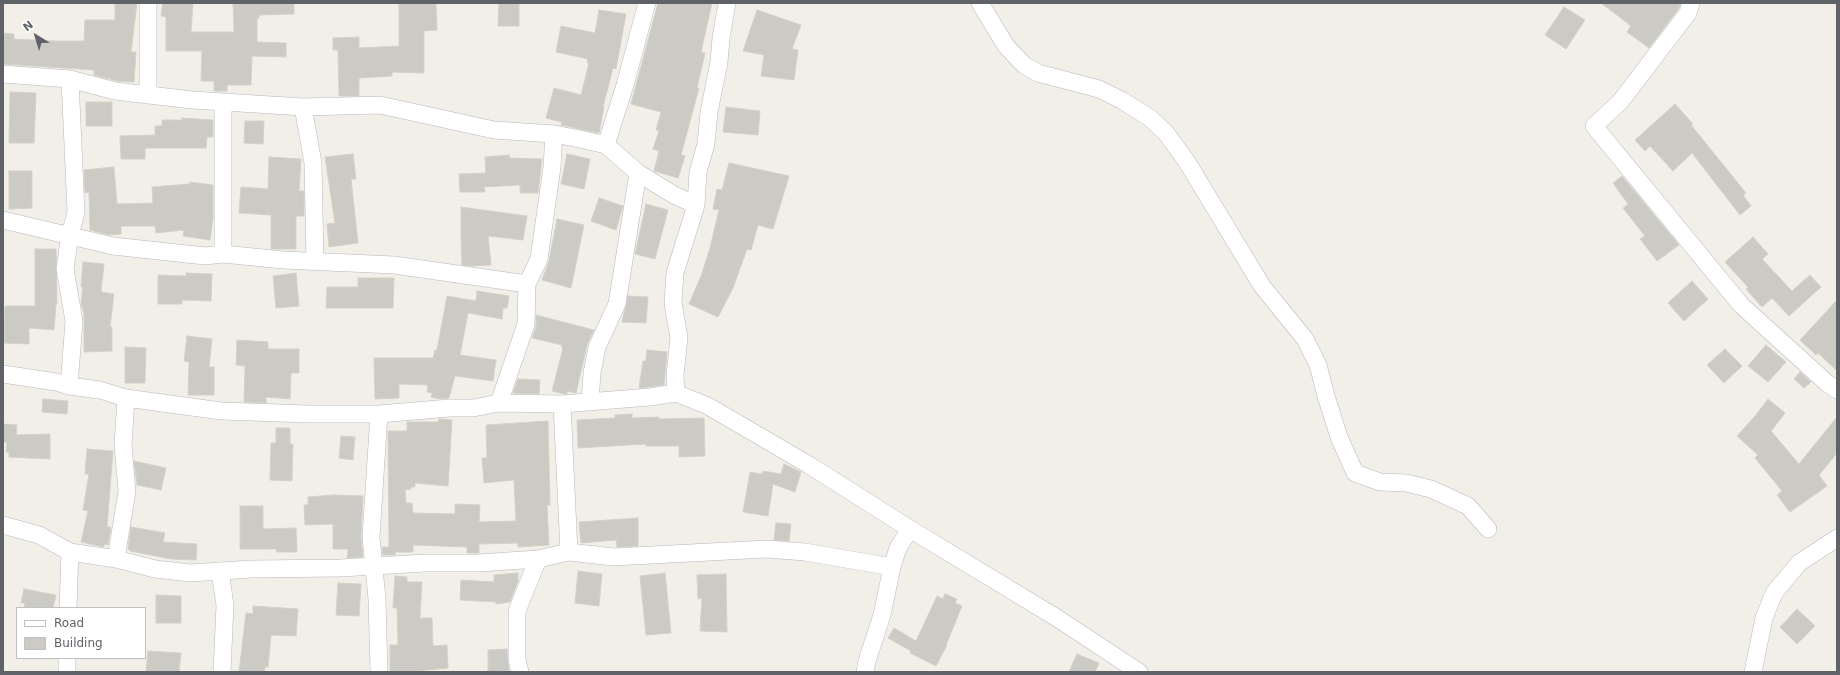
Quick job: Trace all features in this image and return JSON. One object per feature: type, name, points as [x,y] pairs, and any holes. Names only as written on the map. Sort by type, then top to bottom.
[{"type":"street","points":[[148,3],[148,95]]},
{"type":"street","points":[[606,144],[625,85],[647,3]]},
{"type":"street","points":[[676,393],[675,375],[679,338],[673,303],[675,273],[696,205],[698,172],[706,144],[708,112],[719,62],[721,38],[727,3]]},
{"type":"street","points":[[980,3],[1006,46],[1024,65],[1038,73],[1073,81],[1111,95],[1150,118],[1166,133],[1187,162],[1262,286],[1305,339],[1318,365],[1339,437],[1355,473],[1380,482],[1406,483],[1431,489],[1468,506],[1488,529]]},
{"type":"street","points":[[1691,3],[1688,13],[1620,102],[1594,126],[1741,305],[1827,383],[1837,390]]},
{"type":"street","points":[[3,74],[70,79],[115,91],[223,102],[304,106],[380,105],[494,130],[554,134],[606,144],[638,173],[674,195],[696,205]]},
{"type":"street","points":[[69,386],[74,321],[65,269],[70,235],[76,212],[70,79]]},
{"type":"street","points":[[223,102],[223,254]]},
{"type":"street","points":[[304,106],[313,163],[315,261]]},
{"type":"street","points":[[499,404],[526,324],[527,284],[539,259],[552,167],[554,134]]},
{"type":"street","points":[[590,402],[592,373],[597,347],[617,304],[638,173]]},
{"type":"street","points":[[3,220],[113,246],[205,256],[223,254],[283,260],[394,265],[527,284]]},
{"type":"street","points":[[3,374],[100,390],[126,398],[221,411],[309,414],[378,414],[450,408],[474,408],[499,404],[562,404],[650,397],[676,393],[708,406],[809,464],[910,529],[1057,618],[1139,672]]},
{"type":"street","points":[[116,559],[127,491],[123,445],[126,398]]},
{"type":"street","points":[[562,404],[569,552]]},
{"type":"street","points":[[378,414],[371,537],[377,599],[379,672]]},
{"type":"street","points":[[3,525],[39,535],[70,552],[116,559],[155,569],[190,573],[252,569],[373,567],[538,558],[569,552],[613,557],[767,549],[805,552],[892,567]]},
{"type":"street","points":[[865,672],[866,661],[882,615],[892,567],[898,548],[910,529]]},
{"type":"street","points":[[1753,672],[1764,618],[1774,592],[1799,563],[1837,538]]},
{"type":"street","points":[[68,607],[70,552]]},
{"type":"street","points":[[520,672],[517,660],[517,611],[538,558]]},
{"type":"street","points":[[220,571],[225,605],[222,672]]},
{"type":"street","points":[[67,659],[67,672]]},
{"type":"building","points":[[115,3],[137,3],[131,52],[136,52],[134,82],[117,81],[94,75],[94,70],[3,64],[3,33],[14,34],[14,39],[84,41],[85,20],[115,20]]},
{"type":"building","points":[[163,3],[193,3],[191,32],[234,32],[233,3],[294,3],[294,14],[259,15],[259,18],[257,18],[257,42],[286,43],[286,57],[252,56],[251,85],[227,85],[227,91],[214,91],[214,81],[201,81],[202,51],[166,51],[166,17],[161,16]]},
{"type":"building","points":[[399,3],[436,3],[437,30],[424,31],[424,73],[392,72],[392,76],[359,78],[359,96],[339,96],[338,50],[333,50],[333,38],[359,37],[359,48],[399,46]]},
{"type":"building","points":[[499,3],[519,3],[519,26],[498,26]]},
{"type":"building","points":[[658,3],[712,3],[701,52],[705,53],[697,88],[699,88],[681,155],[685,156],[678,178],[654,171],[659,151],[653,149],[659,131],[656,130],[661,112],[631,104]]},
{"type":"building","points":[[1601,3],[1681,3],[1679,8],[1649,48],[1627,32],[1631,26]]},
{"type":"building","points":[[1564,7],[1585,20],[1566,49],[1545,35]]},
{"type":"building","points":[[599,10],[626,14],[616,69],[613,68],[603,107],[599,133],[561,125],[562,122],[546,118],[554,88],[581,95],[589,63],[587,63],[588,59],[556,52],[561,26],[595,33]]},
{"type":"building","points":[[757,10],[801,25],[792,49],[798,50],[794,80],[761,76],[764,55],[743,51]]},
{"type":"building","points":[[10,92],[36,93],[34,143],[9,143]]},
{"type":"building","points":[[86,102],[112,102],[112,126],[86,126]]},
{"type":"building","points":[[1675,104],[1693,124],[1691,125],[1746,193],[1743,195],[1751,206],[1740,215],[1692,153],[1673,171],[1650,146],[1645,151],[1635,140]]},
{"type":"building","points":[[726,107],[760,111],[758,135],[723,132]]},
{"type":"building","points":[[182,118],[213,120],[213,137],[207,137],[206,148],[145,148],[145,159],[121,159],[120,136],[155,135],[155,126],[162,126],[162,120],[182,120]]},
{"type":"building","points":[[245,121],[264,121],[263,144],[244,143]]},
{"type":"building","points":[[353,154],[356,179],[351,179],[358,243],[329,247],[327,224],[335,223],[325,157]]},
{"type":"building","points":[[567,154],[590,159],[584,189],[561,184]]},
{"type":"building","points":[[509,155],[510,158],[542,159],[538,193],[520,193],[520,185],[484,187],[485,192],[460,192],[459,174],[486,173],[485,157]]},
{"type":"building","points":[[269,157],[301,159],[299,191],[304,191],[304,216],[296,216],[296,249],[271,249],[271,215],[239,213],[241,187],[268,189]]},
{"type":"building","points":[[729,163],[789,176],[773,229],[758,225],[751,250],[747,249],[733,288],[718,317],[689,304],[701,276],[710,248],[719,210],[713,209],[717,189],[722,190]]},
{"type":"building","points":[[114,167],[117,204],[153,203],[152,187],[189,184],[190,182],[213,185],[213,219],[210,240],[183,236],[184,230],[156,233],[155,226],[121,226],[121,234],[109,235],[90,230],[89,192],[85,193],[84,170]]},
{"type":"building","points":[[9,171],[32,171],[32,208],[9,209]]},
{"type":"building","points":[[1622,176],[1679,245],[1657,261],[1640,239],[1645,236],[1623,208],[1628,204],[1613,183]]},
{"type":"building","points":[[599,198],[623,206],[616,230],[591,221]]},
{"type":"building","points":[[646,204],[668,210],[655,259],[635,254]]},
{"type":"building","points":[[461,207],[527,216],[523,240],[488,236],[491,265],[462,265]]},
{"type":"building","points":[[557,219],[584,225],[571,288],[542,280],[549,261]]},
{"type":"building","points":[[1753,237],[1768,254],[1762,259],[1792,291],[1810,275],[1821,287],[1789,316],[1772,298],[1762,307],[1746,289],[1748,287],[1725,262]]},
{"type":"building","points":[[35,249],[56,249],[57,304],[54,330],[29,328],[29,344],[4,343],[5,306],[35,306]]},
{"type":"building","points":[[83,262],[104,264],[101,292],[114,294],[110,327],[112,327],[112,351],[84,352],[84,314],[81,303],[83,287],[81,287]]},
{"type":"building","points":[[186,273],[212,274],[211,301],[182,300],[182,304],[158,304],[158,275],[186,276]]},
{"type":"building","points":[[296,273],[299,306],[276,308],[273,276]]},
{"type":"building","points":[[358,278],[394,278],[393,308],[326,308],[327,287],[358,287]]},
{"type":"building","points":[[1692,281],[1708,299],[1684,321],[1668,303]]},
{"type":"building","points":[[477,291],[509,296],[507,308],[503,308],[502,319],[468,313],[460,355],[496,360],[493,381],[455,376],[449,398],[439,399],[431,397],[432,393],[427,392],[428,385],[399,384],[399,398],[375,399],[374,358],[433,358],[435,350],[437,350],[447,296],[476,301]]},
{"type":"building","points":[[628,296],[648,297],[646,323],[622,322]]},
{"type":"building","points":[[1837,300],[1837,371],[1818,353],[1816,355],[1800,340]]},
{"type":"building","points":[[536,315],[594,330],[587,345],[576,393],[567,391],[567,394],[564,394],[552,391],[563,348],[562,345],[532,338],[536,327]]},
{"type":"building","points":[[187,336],[212,339],[209,367],[214,367],[214,395],[188,395],[189,362],[184,361]]},
{"type":"building","points":[[237,340],[268,342],[268,349],[299,349],[299,373],[291,373],[290,399],[266,397],[266,403],[244,402],[245,366],[236,365]]},
{"type":"building","points":[[1766,345],[1786,362],[1768,382],[1748,366]]},
{"type":"building","points":[[125,347],[146,348],[145,383],[125,383]]},
{"type":"building","points":[[1725,349],[1742,366],[1724,383],[1707,365]]},
{"type":"building","points":[[647,350],[667,352],[664,385],[639,388],[643,361],[646,361]]},
{"type":"building","points":[[1800,372],[1811,382],[1804,388],[1794,379]]},
{"type":"building","points":[[518,379],[540,380],[539,394],[513,393]]},
{"type":"building","points":[[43,399],[68,401],[67,414],[42,412]]},
{"type":"building","points":[[1768,399],[1785,413],[1771,431],[1799,464],[1837,417],[1837,453],[1819,475],[1827,486],[1790,512],[1777,495],[1782,491],[1755,458],[1758,455],[1737,436]]},
{"type":"building","points":[[632,414],[632,418],[704,418],[705,456],[679,457],[679,446],[646,446],[646,444],[578,448],[577,420],[615,418],[615,415]]},
{"type":"building","points":[[439,419],[452,420],[448,486],[415,483],[415,487],[405,490],[406,503],[412,503],[413,513],[455,514],[455,504],[480,505],[479,522],[516,521],[514,480],[484,483],[482,458],[487,458],[486,425],[548,421],[550,505],[547,505],[549,545],[518,547],[518,543],[479,544],[479,553],[467,553],[467,547],[413,545],[413,552],[395,552],[395,555],[383,555],[382,547],[389,547],[388,431],[407,431],[407,422],[438,422]]},
{"type":"building","points":[[3,424],[17,425],[16,435],[50,434],[50,459],[9,457],[9,452],[6,452],[7,442],[3,442]]},
{"type":"building","points":[[276,428],[290,428],[290,444],[293,444],[292,481],[270,480],[271,443],[276,443]]},
{"type":"building","points":[[341,436],[355,437],[353,460],[339,458]]},
{"type":"building","points":[[87,449],[113,451],[107,527],[111,527],[108,545],[104,544],[104,547],[81,542],[88,511],[83,510],[89,474],[85,474]]},
{"type":"building","points":[[134,461],[166,468],[161,490],[137,485]]},
{"type":"building","points":[[784,464],[801,472],[795,492],[773,484],[768,516],[743,512],[750,472],[762,474],[763,471],[781,474]]},
{"type":"building","points":[[334,495],[363,496],[361,536],[363,557],[347,558],[348,549],[333,549],[333,524],[305,525],[304,505],[308,505],[308,497]]},
{"type":"building","points":[[240,506],[263,506],[263,529],[296,528],[297,552],[277,552],[276,549],[240,549]]},
{"type":"building","points":[[638,518],[638,546],[617,547],[616,540],[581,543],[579,522]]},
{"type":"building","points":[[776,523],[791,524],[789,541],[774,540]]},
{"type":"building","points":[[131,527],[165,533],[163,542],[197,544],[196,560],[171,559],[130,551],[128,549]]},
{"type":"building","points":[[578,571],[602,574],[599,606],[575,603]]},
{"type":"building","points":[[518,573],[518,581],[510,602],[496,604],[496,602],[460,600],[461,580],[494,582],[494,575]]},
{"type":"building","points":[[665,573],[671,633],[646,635],[640,576]]},
{"type":"building","points":[[726,574],[727,632],[700,631],[702,598],[698,599],[697,575]]},
{"type":"building","points":[[395,576],[407,577],[407,582],[422,582],[420,618],[432,618],[433,646],[447,645],[448,668],[417,671],[390,671],[390,645],[398,645],[397,608],[393,608]]},
{"type":"building","points":[[338,583],[361,584],[359,616],[336,615]]},
{"type":"building","points":[[24,589],[56,595],[53,607],[24,607],[25,603],[21,603]]},
{"type":"building","points":[[945,594],[957,599],[955,603],[962,606],[947,645],[936,666],[910,653],[911,651],[888,638],[894,628],[916,641],[937,596],[943,599]]},
{"type":"building","points":[[156,595],[181,596],[181,623],[156,623]]},
{"type":"building","points":[[253,606],[298,609],[296,636],[271,635],[268,667],[265,667],[264,672],[239,672],[246,613],[253,614]]},
{"type":"building","points":[[1797,609],[1815,626],[1797,644],[1780,627]]},
{"type":"building","points":[[507,649],[509,672],[488,672],[488,650]]},
{"type":"building","points":[[148,651],[181,653],[179,672],[146,672]]},
{"type":"building","points":[[1077,654],[1099,663],[1095,672],[1069,672]]}]
